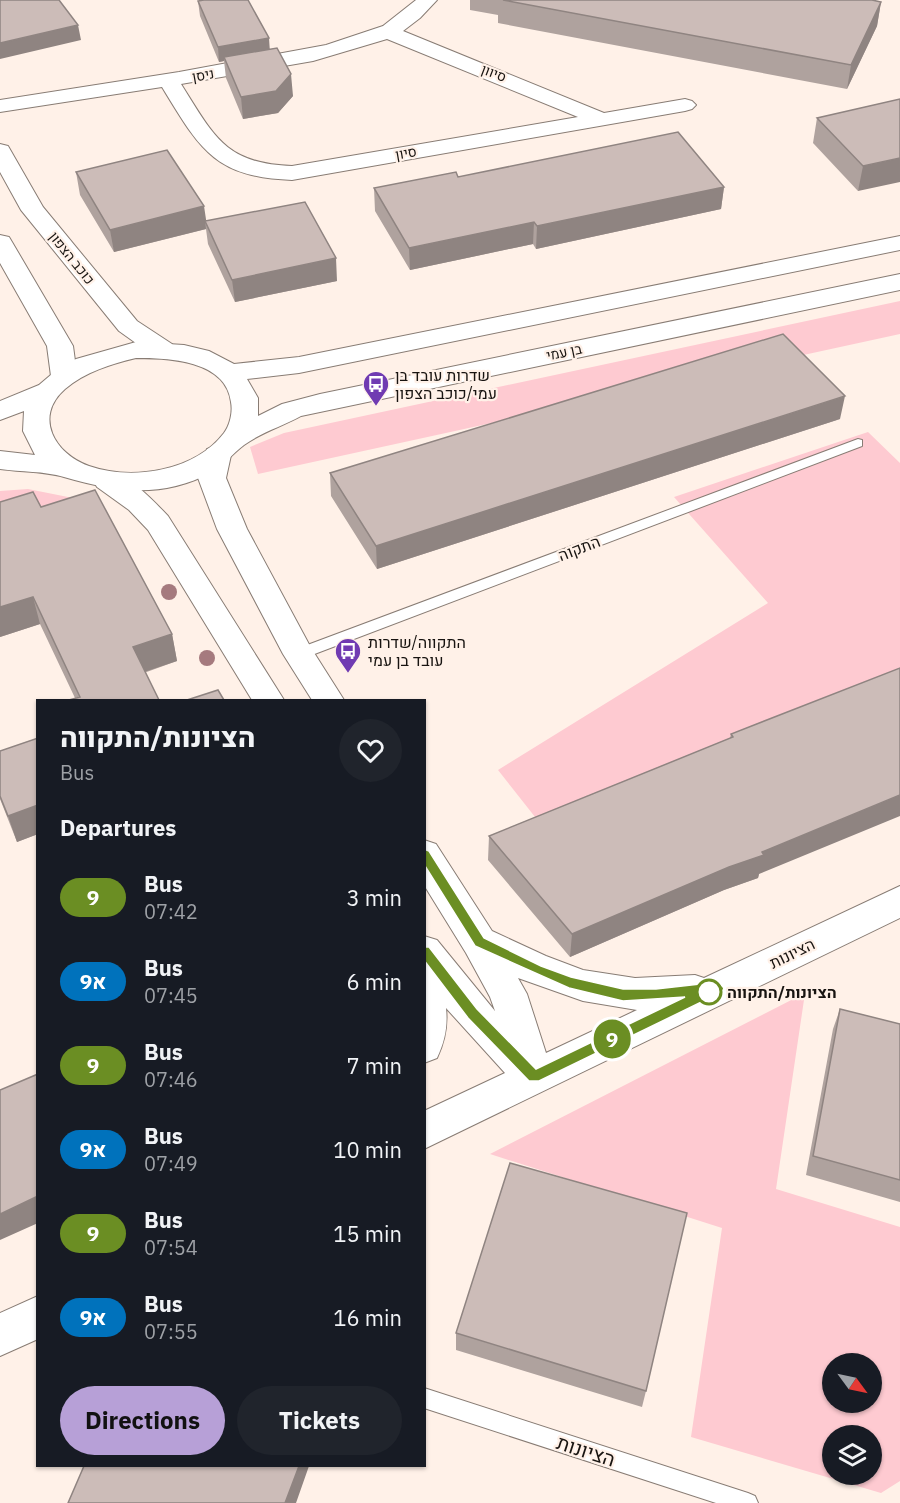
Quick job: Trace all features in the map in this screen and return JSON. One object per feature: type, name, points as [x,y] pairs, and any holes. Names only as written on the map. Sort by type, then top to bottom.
[{"type":"street","name":"ניסן","points":[[0,106],[169,81],[302,57],[387,32],[409,18],[428,0]]},
{"type":"street","name":"סיוון","points":[[387,32],[512,80],[601,118]]},
{"type":"street","name":"סיון","points":[[169,81],[204,137],[223,157],[242,168],[267,174],[292,173],[685,105]]},
{"type":"street","name":"כוכב הצפון","points":[[0,151],[33,210],[128,327],[163,350]]},
{"type":"street","points":[[0,242],[60,346],[57,384],[38,411],[37,432],[47,452],[66,468]]},
{"type":"street","points":[[228,373],[299,365],[900,243]]},
{"type":"street","name":"בן עמי","points":[[225,447],[292,410],[320,403],[900,282]]},
{"type":"street","points":[[0,411],[57,384],[86,364],[110,355],[136,350],[163,350],[197,356],[228,373],[240,387],[246,404],[244,422],[225,447],[212,478],[232,529],[299,654],[327,699]]},
{"type":"street","points":[[0,460],[66,468],[107,480],[137,482],[166,477],[194,468],[225,447]]},
{"type":"street","points":[[107,480],[140,503],[158,523],[267,699]]},
{"type":"street","points":[[426,857],[479,942],[508,994],[534,1076]]},
{"type":"street","name":"הציונות","points":[[426,1130],[900,901]]},
{"type":"street","points":[[479,942],[552,976],[623,995],[656,995],[718,988]]},
{"type":"street","points":[[426,954],[473,1014],[534,1076]]},
{"type":"street","points":[[426,987],[429,1025],[426,1038]]},
{"type":"street","points":[[0,1335],[36,1318]]},
{"type":"lane","name":"התקוה","points":[[299,654],[858,444]]},
{"type":"lane","name":"הציונות","points":[[426,1399],[748,1503]]},
{"type":"shaded area","points":[[900,301],[900,334],[258,474],[250,447],[284,433]]},
{"type":"shaded area","points":[[868,432],[900,463],[900,675],[539,822],[498,770],[768,603],[674,497]]},
{"type":"shaded area","points":[[28,489],[78,499],[0,522],[0,491]]},
{"type":"shaded area","points":[[805,993],[776,1189],[900,1227],[900,1481],[881,1493],[854,1485],[882,1485],[882,1425],[822,1425],[822,1476],[691,1437],[722,1228],[490,1154]]},
{"type":"building","points":[[0,0],[59,0],[78,25],[0,43]]},
{"type":"building","points":[[248,0],[269,38],[218,47],[198,1]]},
{"type":"building","points":[[503,0],[872,0],[881,2],[851,65]]},
{"type":"building","points":[[277,48],[291,74],[276,91],[241,97],[224,57]]},
{"type":"building","points":[[900,99],[900,158],[863,166],[817,118]]},
{"type":"building","points":[[678,132],[724,187],[537,226],[534,222],[409,248],[374,188],[456,172],[458,177]]},
{"type":"building","points":[[167,150],[204,206],[110,230],[76,172]]},
{"type":"building","points":[[305,202],[336,258],[232,280],[205,221]]},
{"type":"building","points":[[783,334],[845,396],[376,546],[330,473]]},
{"type":"building","points":[[95,490],[172,634],[133,647],[159,699],[73,699],[80,697],[33,597],[0,607],[0,502],[33,492],[41,507]]},
{"type":"building","points":[[900,668],[900,795],[762,852],[764,855],[729,867],[572,934],[489,836],[733,737],[731,734]]},
{"type":"building","points":[[218,690],[223,699],[190,699]]},
{"type":"building","points":[[36,739],[36,806],[8,816],[0,796],[0,751]]},
{"type":"building","points":[[840,1009],[900,1024],[900,1180],[813,1156]]},
{"type":"building","points":[[36,1075],[36,1197],[0,1214],[0,1090]]},
{"type":"building","points":[[510,1163],[687,1213],[646,1391],[456,1333]]},
{"type":"building","points":[[84,1467],[299,1467],[285,1503],[68,1503]]},
{"type":"bus line","name":"9","points":[[426,857],[479,942],[552,976],[623,995],[686,993],[718,988],[534,1076],[473,1014],[426,954]]},
{"type":"place","name":"שדרות עובד בן עמי/כוכב הצפון","points":[[376,407]]},
{"type":"place","name":"התקווה/שדרות עובד בן עמי","points":[[348,674]]},
{"type":"place","name":"הציונות/התקווה","points":[[709,992]]}]
